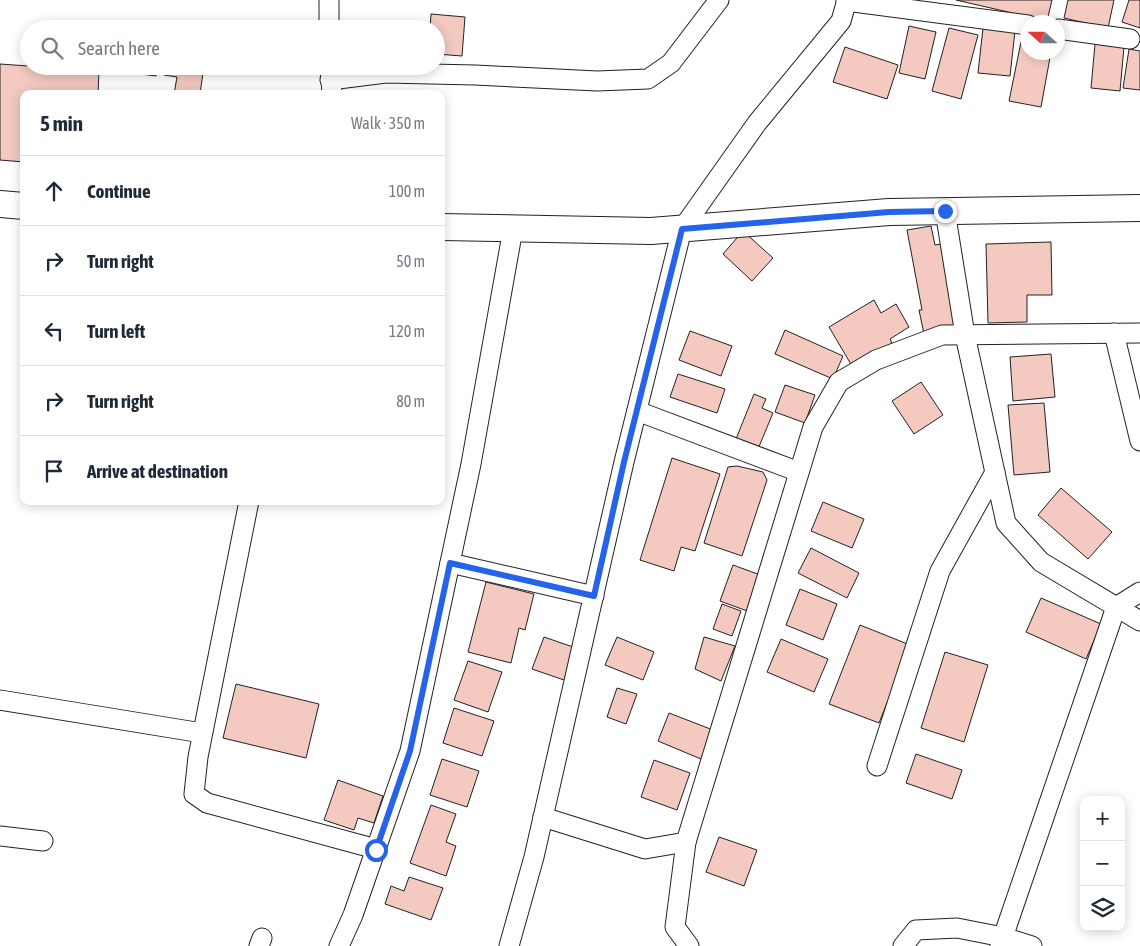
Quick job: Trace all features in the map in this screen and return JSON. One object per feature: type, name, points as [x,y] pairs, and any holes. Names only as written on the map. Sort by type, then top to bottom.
[{"type":"street","points":[[329,0],[329,20]]},
{"type":"street","points":[[445,74],[596,81],[648,79],[671,63],[719,0]]},
{"type":"street","points":[[509,946],[534,857],[637,410],[682,229],[757,123],[842,21],[846,0],[1020,24]]},
{"type":"street","points":[[1065,30],[1130,39]]},
{"type":"street","points":[[331,80],[370,75]]},
{"type":"street","points":[[0,204],[20,206]]},
{"type":"street","points":[[445,228],[651,231],[889,212],[1140,208]]},
{"type":"street","points":[[945,211],[965,335],[1006,523],[1041,562],[1140,621]]},
{"type":"street","points":[[338,946],[353,915],[410,751],[471,464],[513,229]]},
{"type":"street","points":[[689,946],[675,927],[686,842],[813,427],[840,382],[876,360],[942,335],[1140,332]]},
{"type":"street","points":[[1114,333],[1140,442]]},
{"type":"street","points":[[637,410],[799,472]]},
{"type":"street","points":[[877,766],[940,571],[995,472]]},
{"type":"street","points":[[247,505],[202,733],[194,794],[207,803],[376,850]]},
{"type":"street","points":[[450,563],[594,596]]},
{"type":"street","points":[[1002,942],[1116,607],[1140,592]]},
{"type":"street","points":[[0,700],[202,733]]},
{"type":"street","points":[[543,817],[645,849],[686,842]]},
{"type":"street","points":[[0,836],[43,841]]},
{"type":"street","points":[[903,946],[916,930],[957,928],[1002,942],[1032,946]]},
{"type":"building","points":[[956,0],[1052,0],[1048,15],[1021,15]]},
{"type":"building","points":[[1068,0],[1114,0],[1108,28],[1065,18]]},
{"type":"building","points":[[1129,0],[1140,0],[1140,28],[1122,22]]},
{"type":"building","points":[[431,14],[465,17],[462,56],[445,55],[445,20],[431,20]]},
{"type":"building","points":[[909,26],[936,32],[925,79],[899,73]]},
{"type":"building","points":[[949,28],[978,35],[961,99],[932,91]]},
{"type":"building","points":[[983,28],[1015,31],[1010,76],[978,73]]},
{"type":"building","points":[[1095,44],[1124,47],[1120,91],[1091,88]]},
{"type":"building","points":[[845,47],[898,65],[887,99],[833,82]]},
{"type":"building","points":[[1020,47],[1020,60],[1050,60],[1041,107],[1009,101]]},
{"type":"building","points":[[1129,49],[1140,51],[1140,90],[1123,88]]},
{"type":"building","points":[[0,64],[20,65],[20,75],[99,75],[98,90],[20,90],[20,162],[0,160]]},
{"type":"building","points":[[164,75],[203,75],[201,90],[175,90],[177,77]]},
{"type":"building","points":[[931,226],[935,245],[941,244],[957,327],[924,334],[919,310],[922,310],[907,230]]},
{"type":"building","points":[[743,231],[773,258],[752,281],[723,254]]},
{"type":"building","points":[[1051,242],[1052,295],[1027,295],[1027,322],[988,323],[986,244]]},
{"type":"building","points":[[874,300],[881,313],[896,304],[909,327],[890,339],[892,343],[852,366],[829,327]]},
{"type":"building","points":[[785,330],[843,356],[833,379],[775,354]]},
{"type":"building","points":[[690,331],[732,346],[721,376],[679,360]]},
{"type":"building","points":[[1051,354],[1055,397],[1013,401],[1010,357]]},
{"type":"building","points":[[678,374],[725,389],[717,413],[670,397]]},
{"type":"building","points":[[921,382],[943,415],[914,434],[892,401]]},
{"type":"building","points":[[785,385],[815,395],[805,423],[775,412]]},
{"type":"building","points":[[754,394],[766,399],[762,408],[773,413],[758,449],[736,439]]},
{"type":"building","points":[[1044,403],[1050,472],[1014,475],[1008,405]]},
{"type":"building","points":[[672,458],[720,474],[695,551],[681,547],[674,571],[640,560]]},
{"type":"building","points":[[737,466],[763,472],[767,480],[742,556],[704,543],[728,467]]},
{"type":"building","points":[[1061,488],[1112,532],[1088,559],[1038,515]]},
{"type":"building","points":[[823,502],[864,519],[852,548],[811,531]]},
{"type":"building","points":[[811,548],[859,573],[847,598],[798,573]]},
{"type":"building","points":[[733,565],[763,576],[750,612],[720,601]]},
{"type":"building","points":[[486,582],[534,594],[525,630],[519,628],[511,663],[468,652]]},
{"type":"building","points":[[800,589],[837,604],[823,640],[786,625]]},
{"type":"building","points":[[1041,598],[1101,624],[1086,659],[1026,632]]},
{"type":"building","points":[[722,604],[741,611],[732,636],[713,629]]},
{"type":"building","points":[[860,625],[910,645],[879,723],[829,704]]},
{"type":"building","points":[[544,637],[576,648],[564,680],[532,669]]},
{"type":"building","points":[[617,637],[654,652],[643,680],[605,665]]},
{"type":"building","points":[[704,637],[735,646],[721,681],[695,669]]},
{"type":"building","points":[[781,639],[828,659],[814,692],[767,672]]},
{"type":"building","points":[[945,652],[988,665],[964,742],[921,728]]},
{"type":"building","points":[[468,661],[502,672],[488,712],[454,700]]},
{"type":"building","points":[[236,684],[319,704],[306,758],[223,738]]},
{"type":"building","points":[[617,688],[637,694],[626,724],[607,717]]},
{"type":"building","points":[[454,708],[494,721],[482,756],[443,743]]},
{"type":"building","points":[[669,713],[713,730],[701,759],[658,741]]},
{"type":"building","points":[[916,754],[962,770],[952,799],[906,783]]},
{"type":"building","points":[[442,759],[479,771],[467,807],[430,795]]},
{"type":"building","points":[[654,760],[690,773],[677,810],[641,797]]},
{"type":"building","points":[[338,780],[383,796],[374,823],[358,818],[354,830],[324,820]]},
{"type":"building","points":[[431,805],[456,814],[446,842],[456,846],[446,876],[410,863]]},
{"type":"building","points":[[719,837],[757,850],[744,886],[706,872]]},
{"type":"building","points":[[409,877],[443,888],[431,920],[385,904],[391,886],[404,891]]},
{"type":"route","points":[[376,850],[410,751],[450,563],[594,596],[624,462],[682,229],[889,212],[945,211]]}]
